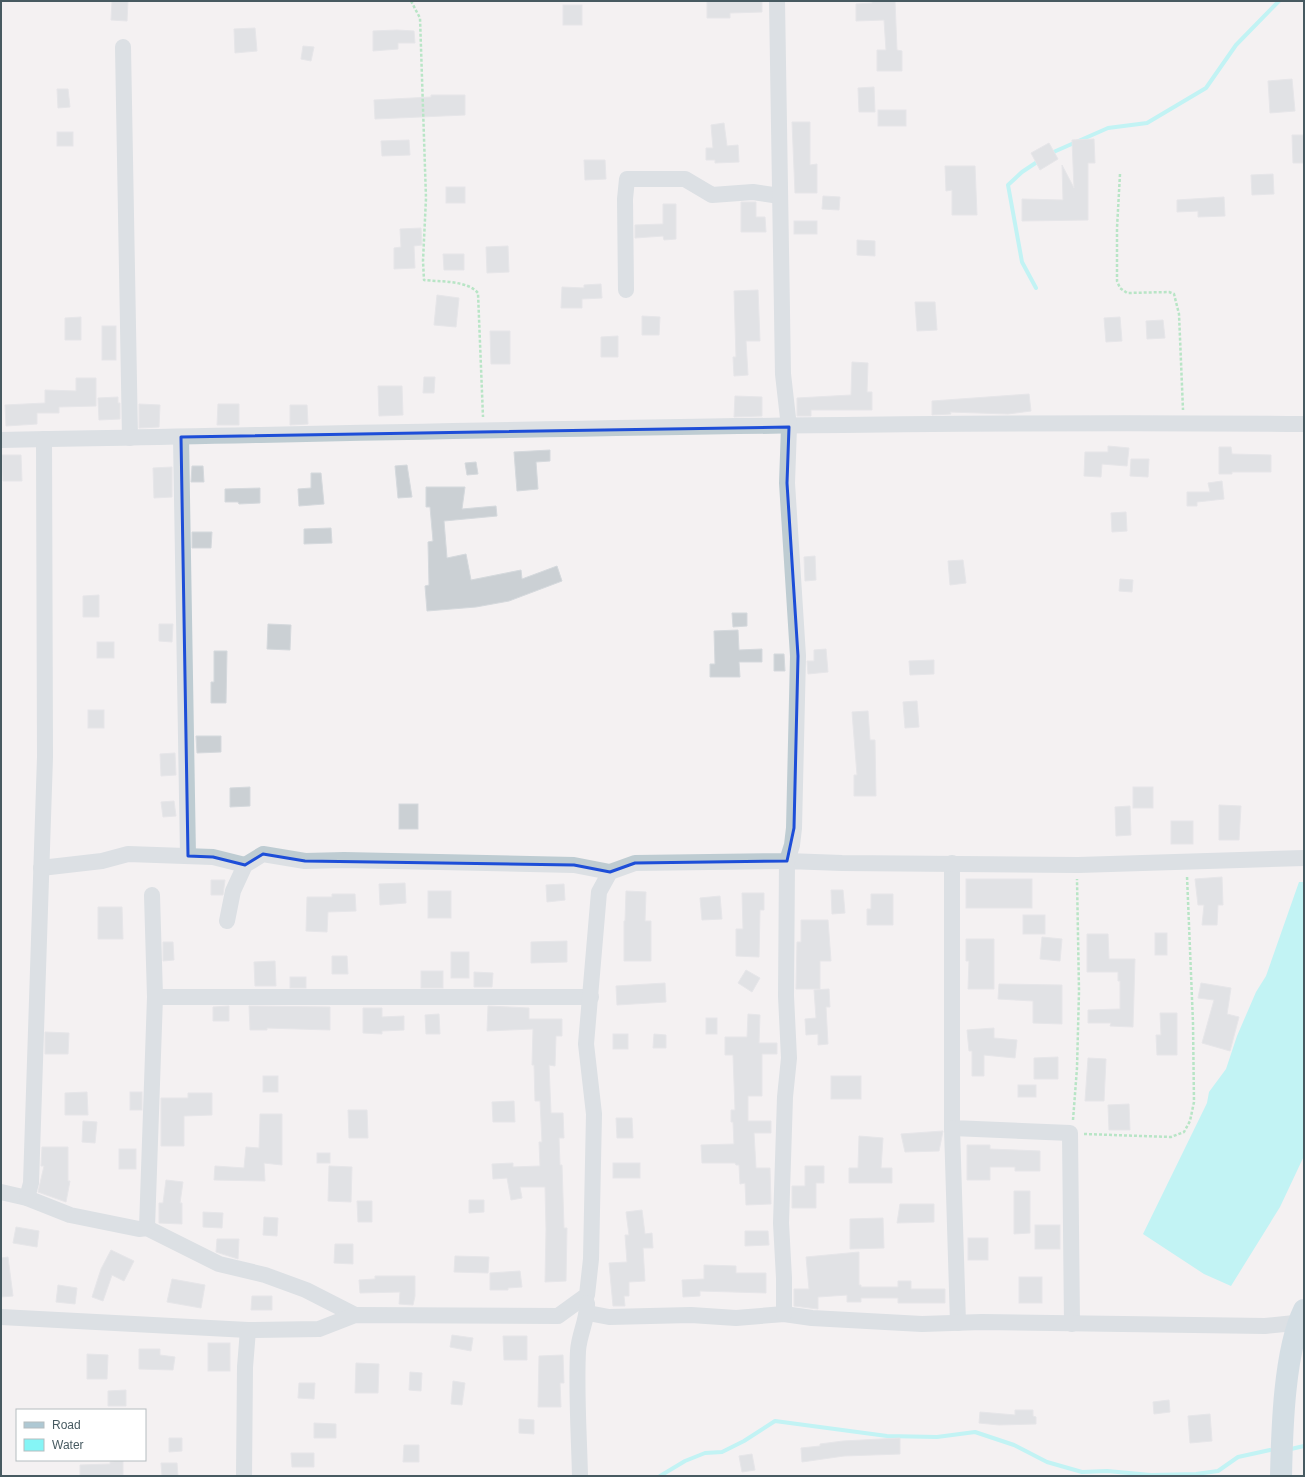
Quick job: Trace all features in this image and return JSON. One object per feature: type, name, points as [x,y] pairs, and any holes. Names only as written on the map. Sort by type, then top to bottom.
[{"type":"main road","points":[[1281,1476],[1282,1439],[1288,1374],[1302,1318]]},
{"type":"street","points":[[777,1],[783,374],[789,427],[787,483],[798,656],[794,828],[792,845],[787,861],[786,996],[789,1058],[785,1097],[781,1223],[784,1314]]},
{"type":"street","points":[[123,47],[130,438]]},
{"type":"street","points":[[626,290],[624,199],[627,179],[685,179],[712,195],[753,192],[780,196]]},
{"type":"street","points":[[1,440],[789,427],[1185,423],[1304,424]]},
{"type":"street","points":[[181,437],[188,856]]},
{"type":"street","points":[[27,1198],[31,1183],[45,757],[44,439]]},
{"type":"street","points":[[41,868],[102,861],[128,854],[213,857],[245,866]]},
{"type":"street","points":[[227,921],[233,891],[245,866],[263,854],[306,861],[344,860],[574,866],[610,872],[635,863],[787,861],[842,863],[1078,865],[1304,858]]},
{"type":"street","points":[[952,863],[952,1128],[958,1323]]},
{"type":"street","points":[[580,1476],[578,1349],[582,1327],[588,1313],[587,1295],[591,1259],[594,1114],[586,1044],[591,997],[598,892],[610,872]]},
{"type":"street","points":[[147,1228],[155,996],[152,895]]},
{"type":"street","points":[[155,996],[591,997]]},
{"type":"street","points":[[952,1128],[1070,1133],[1072,1324]]},
{"type":"street","points":[[1,1192],[27,1198],[70,1215],[139,1229],[147,1228],[219,1264],[265,1275],[306,1290],[356,1315]]},
{"type":"street","points":[[1,1317],[248,1330],[319,1329],[356,1315],[558,1316],[587,1295]]},
{"type":"street","points":[[588,1313],[609,1318],[691,1315],[736,1318],[784,1314],[812,1318],[922,1324],[958,1323],[1265,1326],[1302,1318]]},
{"type":"street","points":[[244,1476],[245,1367],[248,1330]]},
{"type":"path","points":[[411,1],[420,18],[426,198],[423,261],[424,280],[465,285],[473,287],[478,293],[484,431]]},
{"type":"path","points":[[1120,174],[1116,228],[1117,281],[1120,288],[1127,293],[1169,292],[1174,294],[1177,300],[1182,400],[1185,423]]},
{"type":"path","points":[[1078,865],[1076,888],[1079,1013],[1074,1112],[1070,1133],[1171,1137],[1184,1132],[1190,1121],[1194,1102],[1193,1024],[1187,861]]},
{"type":"highlighted area","points":[[789,427],[787,483],[798,656],[794,828],[787,861],[635,863],[610,872],[574,865],[305,861],[263,854],[245,865],[213,857],[188,856],[181,437]]},
{"type":"water","points":[[1299,882],[1304,882],[1304,1156],[1280,1207],[1231,1286],[1204,1274],[1143,1234],[1207,1103],[1209,1092],[1226,1069],[1237,1036],[1256,992],[1266,976]]},
{"type":"building","points":[[112,1],[128,1],[127,21],[111,20]]},
{"type":"building","points":[[707,1],[762,1],[762,12],[730,13],[730,18],[707,18]]},
{"type":"building","points":[[872,1],[895,1],[897,50],[902,51],[902,71],[877,71],[877,50],[886,50],[884,20],[856,21],[856,4],[872,3]]},
{"type":"building","points":[[563,5],[582,5],[582,25],[563,25]]},
{"type":"building","points":[[255,28],[257,51],[235,53],[234,29]]},
{"type":"building","points":[[373,31],[414,31],[415,43],[398,43],[398,49],[373,51]]},
{"type":"building","points":[[303,46],[314,47],[311,61],[301,59]]},
{"type":"building","points":[[1292,79],[1295,111],[1270,113],[1268,81]]},
{"type":"building","points":[[874,87],[875,112],[859,112],[858,88]]},
{"type":"building","points":[[57,89],[68,89],[70,107],[58,108]]},
{"type":"building","points":[[431,95],[465,95],[465,115],[375,119],[374,100],[431,97]]},
{"type":"building","points":[[878,110],[906,110],[906,126],[878,126]]},
{"type":"building","points":[[792,122],[810,122],[810,165],[817,164],[817,193],[795,193]]},
{"type":"building","points":[[724,123],[727,146],[738,145],[739,162],[715,163],[715,160],[706,160],[706,148],[713,148],[711,125]]},
{"type":"building","points":[[57,132],[73,132],[73,146],[57,146]]},
{"type":"building","points":[[1292,135],[1304,135],[1304,163],[1293,163]]},
{"type":"building","points":[[1094,139],[1095,163],[1088,163],[1088,220],[1022,221],[1022,199],[1063,200],[1062,165],[1074,188],[1072,140]]},
{"type":"building","points":[[409,140],[410,155],[382,156],[381,141]]},
{"type":"building","points":[[1049,143],[1058,159],[1040,170],[1031,153]]},
{"type":"building","points":[[584,160],[605,160],[606,179],[585,180]]},
{"type":"building","points":[[945,166],[975,166],[977,215],[952,215],[952,190],[946,191]]},
{"type":"building","points":[[1273,174],[1274,194],[1252,195],[1251,175]]},
{"type":"building","points":[[446,187],[465,187],[465,203],[446,203]]},
{"type":"building","points":[[823,196],[840,197],[839,210],[822,209]]},
{"type":"building","points":[[1224,197],[1225,216],[1198,217],[1198,211],[1177,212],[1177,200]]},
{"type":"building","points":[[741,202],[756,202],[756,217],[765,217],[766,232],[741,232]]},
{"type":"building","points":[[663,204],[676,204],[676,239],[664,240],[663,236],[635,238],[635,225],[663,224]]},
{"type":"building","points":[[794,221],[817,221],[817,234],[794,234]]},
{"type":"building","points":[[421,228],[422,245],[414,246],[415,268],[394,269],[394,248],[401,247],[400,229]]},
{"type":"building","points":[[857,240],[875,241],[875,256],[857,255]]},
{"type":"building","points":[[508,246],[509,272],[487,273],[486,247]]},
{"type":"building","points":[[443,254],[464,254],[464,270],[444,270]]},
{"type":"building","points":[[601,284],[602,298],[582,299],[582,308],[561,308],[562,287],[584,288],[584,285]]},
{"type":"building","points":[[758,290],[760,341],[746,341],[748,375],[734,376],[733,357],[736,357],[734,291]]},
{"type":"building","points":[[437,295],[459,298],[456,327],[434,325]]},
{"type":"building","points":[[915,302],[935,302],[937,330],[917,331]]},
{"type":"building","points":[[642,316],[660,317],[659,335],[642,335]]},
{"type":"building","points":[[81,317],[81,340],[65,340],[65,318]]},
{"type":"building","points":[[1120,317],[1122,341],[1106,342],[1104,318]]},
{"type":"building","points":[[1163,320],[1165,338],[1147,339],[1146,321]]},
{"type":"building","points":[[102,326],[116,326],[116,360],[102,360]]},
{"type":"building","points":[[490,331],[510,331],[510,364],[491,364]]},
{"type":"building","points":[[618,336],[618,357],[601,357],[601,337]]},
{"type":"building","points":[[852,362],[868,363],[867,392],[872,392],[872,410],[811,410],[811,416],[797,416],[797,398],[851,395]]},
{"type":"building","points":[[424,377],[435,377],[434,393],[423,393]]},
{"type":"building","points":[[76,378],[96,378],[96,406],[59,407],[59,413],[37,413],[37,424],[6,426],[5,405],[45,403],[45,390],[76,391]]},
{"type":"building","points":[[378,386],[402,386],[403,415],[379,416]]},
{"type":"building","points":[[1029,394],[1031,411],[1008,414],[950,412],[951,414],[932,415],[932,401]]},
{"type":"building","points":[[735,396],[762,397],[762,416],[734,417]]},
{"type":"building","points":[[118,397],[118,403],[120,403],[120,419],[99,420],[98,398]]},
{"type":"building","points":[[139,404],[160,405],[159,427],[139,428]]},
{"type":"building","points":[[218,404],[239,404],[239,425],[217,425]]},
{"type":"building","points":[[290,405],[307,405],[308,424],[290,425]]},
{"type":"building","points":[[1108,446],[1129,448],[1127,466],[1102,464],[1101,477],[1084,476],[1085,452],[1108,452]]},
{"type":"building","points":[[1219,447],[1231,447],[1232,454],[1271,455],[1271,472],[1232,472],[1232,474],[1219,474]]},
{"type":"building","points":[[550,450],[550,461],[536,462],[538,489],[517,491],[514,452]]},
{"type":"building","points":[[2,455],[21,455],[22,481],[3,481]]},
{"type":"building","points":[[1131,459],[1149,459],[1148,477],[1130,476]]},
{"type":"building","points":[[476,462],[478,474],[467,475],[465,463]]},
{"type":"building","points":[[407,465],[412,497],[398,498],[395,466]]},
{"type":"building","points":[[192,466],[203,466],[204,482],[191,482]]},
{"type":"building","points":[[172,467],[172,497],[154,498],[153,468]]},
{"type":"building","points":[[311,473],[321,473],[324,504],[299,506],[298,489],[311,488]]},
{"type":"building","points":[[1222,481],[1224,499],[1197,502],[1197,506],[1187,506],[1187,492],[1210,492],[1208,483]]},
{"type":"building","points":[[426,487],[465,487],[462,509],[496,506],[497,516],[444,521],[447,558],[466,554],[471,580],[521,570],[522,579],[557,566],[562,581],[509,601],[476,607],[427,611],[425,586],[429,585],[428,542],[433,541],[430,507],[426,507]]},
{"type":"building","points":[[260,488],[260,503],[239,504],[238,502],[225,502],[225,489]]},
{"type":"building","points":[[1126,512],[1127,531],[1112,532],[1111,513]]},
{"type":"building","points":[[331,528],[332,543],[304,544],[304,529]]},
{"type":"building","points":[[192,532],[212,532],[211,548],[192,548]]},
{"type":"building","points":[[815,556],[816,580],[805,581],[804,557]]},
{"type":"building","points":[[963,560],[966,583],[950,585],[948,561]]},
{"type":"building","points":[[1120,579],[1133,580],[1132,592],[1119,591]]},
{"type":"building","points":[[99,595],[99,617],[83,617],[83,596]]},
{"type":"building","points":[[732,613],[747,613],[747,626],[733,627]]},
{"type":"building","points":[[159,624],[173,624],[172,642],[159,641]]},
{"type":"building","points":[[268,624],[291,625],[290,650],[267,649]]},
{"type":"building","points":[[738,630],[739,650],[762,649],[762,662],[739,662],[740,677],[710,677],[710,664],[715,664],[714,631]]},
{"type":"building","points":[[97,642],[114,642],[114,658],[97,658]]},
{"type":"building","points":[[826,649],[828,672],[808,674],[807,661],[814,661],[814,650]]},
{"type":"building","points":[[214,651],[227,651],[226,703],[211,703],[211,682],[214,682]]},
{"type":"building","points":[[774,654],[784,654],[785,671],[774,671]]},
{"type":"building","points":[[934,660],[934,674],[910,675],[909,661]]},
{"type":"building","points":[[917,701],[919,727],[905,728],[903,702]]},
{"type":"building","points":[[88,710],[104,710],[104,728],[88,728]]},
{"type":"building","points":[[868,711],[870,740],[875,740],[876,796],[854,796],[854,775],[857,775],[852,712]]},
{"type":"building","points":[[196,736],[221,736],[221,752],[197,753]]},
{"type":"building","points":[[175,753],[176,775],[161,776],[160,754]]},
{"type":"building","points":[[250,787],[250,806],[230,807],[230,788]]},
{"type":"building","points":[[1133,787],[1153,787],[1153,808],[1133,808]]},
{"type":"building","points":[[174,801],[176,816],[163,817],[161,802]]},
{"type":"building","points":[[399,804],[418,804],[418,829],[399,829]]},
{"type":"building","points":[[1219,805],[1241,806],[1239,840],[1219,840]]},
{"type":"building","points":[[1130,806],[1131,835],[1116,836],[1115,807]]},
{"type":"building","points":[[1171,821],[1193,821],[1193,844],[1171,844]]},
{"type":"building","points":[[1222,877],[1223,905],[1218,905],[1217,925],[1202,925],[1204,905],[1198,905],[1195,879]]},
{"type":"building","points":[[966,879],[1032,879],[1032,908],[966,908]]},
{"type":"building","points":[[211,880],[225,880],[223,895],[211,895]]},
{"type":"building","points":[[405,883],[406,903],[380,905],[379,884]]},
{"type":"building","points":[[564,884],[565,900],[547,902],[546,885]]},
{"type":"building","points":[[831,890],[843,890],[845,913],[832,914]]},
{"type":"building","points":[[428,891],[451,891],[451,918],[428,918]]},
{"type":"building","points":[[626,891],[646,892],[645,921],[651,921],[651,961],[624,961]]},
{"type":"building","points":[[742,893],[764,893],[764,910],[760,910],[759,957],[736,956],[736,929],[743,929]]},
{"type":"building","points":[[332,894],[355,894],[356,911],[328,912],[327,932],[306,931],[307,897],[332,897]]},
{"type":"building","points":[[871,894],[893,894],[893,925],[867,925],[867,909],[871,909]]},
{"type":"building","points":[[720,896],[722,919],[702,920],[700,898]]},
{"type":"building","points":[[98,907],[122,907],[123,939],[98,939]]},
{"type":"building","points":[[1023,915],[1045,915],[1045,934],[1023,934]]},
{"type":"building","points":[[801,920],[828,920],[831,961],[820,961],[820,989],[796,989],[797,942],[801,942]]},
{"type":"building","points":[[1155,933],[1167,933],[1167,955],[1155,955]]},
{"type":"building","points":[[1087,934],[1108,934],[1109,959],[1135,959],[1133,1027],[1110,1026],[1111,1023],[1088,1023],[1088,1010],[1120,1009],[1120,981],[1118,981],[1118,972],[1087,972]]},
{"type":"building","points":[[1042,937],[1062,939],[1060,961],[1040,959]]},
{"type":"building","points":[[966,939],[994,939],[994,989],[968,989],[969,961],[966,961]]},
{"type":"building","points":[[567,941],[567,962],[531,963],[531,942]]},
{"type":"building","points":[[163,942],[173,942],[174,960],[163,961]]},
{"type":"building","points":[[451,952],[469,952],[469,978],[451,978]]},
{"type":"building","points":[[332,956],[347,956],[348,974],[332,974]]},
{"type":"building","points":[[275,961],[276,986],[255,986],[254,962]]},
{"type":"building","points":[[746,970],[760,978],[752,992],[738,983]]},
{"type":"building","points":[[421,971],[443,971],[443,988],[421,988]]},
{"type":"building","points":[[474,972],[493,973],[492,987],[474,987]]},
{"type":"building","points":[[290,977],[306,977],[306,988],[290,988]]},
{"type":"building","points":[[665,983],[666,1002],[617,1005],[616,986]]},
{"type":"building","points":[[1201,983],[1231,988],[1227,1014],[1239,1017],[1230,1051],[1202,1043],[1214,1000],[1198,998]]},
{"type":"building","points":[[999,984],[1062,985],[1062,1024],[1033,1023],[1033,1001],[998,999]]},
{"type":"building","points":[[829,989],[830,1007],[826,1007],[828,1044],[818,1045],[818,1034],[806,1035],[805,1019],[816,1018],[814,990]]},
{"type":"building","points":[[229,1006],[229,1021],[213,1021],[213,1007]]},
{"type":"building","points":[[249,1006],[330,1007],[330,1030],[267,1028],[267,1030],[250,1030]]},
{"type":"building","points":[[488,1006],[529,1008],[529,1019],[562,1019],[562,1036],[556,1036],[555,1066],[549,1065],[551,1113],[563,1113],[564,1138],[559,1138],[560,1165],[562,1165],[564,1228],[567,1228],[566,1281],[545,1282],[545,1187],[520,1187],[522,1198],[511,1200],[507,1178],[493,1179],[492,1164],[513,1163],[513,1167],[540,1166],[539,1142],[542,1142],[540,1101],[535,1101],[534,1065],[532,1065],[533,1029],[487,1031]]},
{"type":"building","points":[[363,1008],[382,1008],[382,1017],[404,1016],[404,1030],[382,1031],[382,1034],[363,1033]]},
{"type":"building","points":[[1160,1013],[1177,1013],[1177,1055],[1157,1055],[1156,1035],[1161,1035]]},
{"type":"building","points":[[439,1014],[440,1034],[426,1034],[425,1015]]},
{"type":"building","points":[[748,1014],[760,1015],[759,1043],[777,1043],[777,1054],[762,1054],[762,1096],[748,1096],[748,1121],[771,1121],[771,1133],[754,1133],[756,1168],[770,1168],[771,1204],[746,1205],[745,1183],[740,1184],[739,1165],[736,1165],[735,1163],[702,1163],[701,1145],[734,1144],[733,1122],[731,1122],[731,1110],[735,1110],[733,1055],[725,1055],[725,1037],[747,1037]]},
{"type":"building","points":[[706,1018],[717,1018],[717,1034],[706,1034]]},
{"type":"building","points":[[994,1028],[994,1038],[1017,1040],[1015,1058],[984,1055],[984,1076],[972,1076],[972,1051],[969,1051],[967,1030]]},
{"type":"building","points":[[45,1032],[69,1033],[68,1054],[45,1054]]},
{"type":"building","points":[[613,1034],[628,1034],[628,1049],[613,1049]]},
{"type":"building","points":[[654,1034],[666,1035],[666,1048],[653,1048]]},
{"type":"building","points":[[1058,1057],[1058,1079],[1034,1079],[1034,1058]]},
{"type":"building","points":[[1088,1058],[1106,1059],[1104,1101],[1085,1101]]},
{"type":"building","points":[[263,1076],[278,1076],[278,1092],[263,1092]]},
{"type":"building","points":[[831,1076],[861,1076],[861,1099],[831,1099]]},
{"type":"building","points":[[1018,1085],[1036,1085],[1036,1097],[1018,1097]]},
{"type":"building","points":[[87,1092],[88,1115],[65,1115],[65,1093]]},
{"type":"building","points":[[130,1092],[142,1092],[142,1110],[130,1110]]},
{"type":"building","points":[[188,1093],[212,1093],[212,1115],[184,1116],[184,1146],[161,1146],[161,1098],[188,1098]]},
{"type":"building","points":[[514,1101],[515,1122],[493,1122],[492,1102]]},
{"type":"building","points":[[1129,1104],[1130,1130],[1109,1130],[1108,1105]]},
{"type":"building","points":[[348,1110],[367,1110],[368,1138],[349,1138]]},
{"type":"building","points":[[260,1114],[282,1114],[282,1165],[264,1163],[265,1181],[214,1180],[215,1166],[244,1168],[246,1147],[259,1148]]},
{"type":"building","points":[[616,1118],[632,1118],[633,1138],[617,1138]]},
{"type":"building","points":[[83,1121],[97,1122],[95,1143],[82,1142]]},
{"type":"building","points":[[943,1131],[939,1151],[905,1152],[901,1134]]},
{"type":"building","points":[[859,1136],[883,1138],[881,1168],[892,1168],[892,1183],[849,1183],[849,1168],[858,1168]]},
{"type":"building","points":[[967,1145],[990,1145],[990,1149],[1040,1151],[1040,1171],[1015,1171],[1015,1167],[990,1167],[990,1180],[967,1180]]},
{"type":"building","points":[[42,1147],[68,1147],[68,1181],[70,1181],[66,1202],[38,1192],[44,1166],[41,1166]]},
{"type":"building","points":[[119,1149],[136,1149],[136,1169],[119,1169]]},
{"type":"building","points":[[317,1153],[330,1153],[330,1163],[317,1163]]},
{"type":"building","points":[[613,1163],[640,1163],[640,1178],[613,1178]]},
{"type":"building","points":[[329,1166],[352,1167],[351,1202],[328,1201]]},
{"type":"building","points":[[805,1166],[824,1166],[824,1183],[816,1183],[816,1208],[792,1208],[792,1186],[805,1186]]},
{"type":"building","points":[[166,1180],[183,1182],[180,1203],[182,1203],[182,1224],[159,1223],[159,1203],[163,1203]]},
{"type":"building","points":[[1014,1191],[1030,1191],[1030,1233],[1014,1234]]},
{"type":"building","points":[[469,1200],[484,1200],[484,1212],[469,1213]]},
{"type":"building","points":[[357,1201],[372,1201],[372,1222],[358,1222]]},
{"type":"building","points":[[900,1204],[934,1204],[934,1222],[897,1223]]},
{"type":"building","points":[[642,1210],[645,1234],[652,1233],[653,1248],[643,1248],[645,1281],[629,1282],[629,1296],[624,1296],[625,1306],[613,1306],[609,1263],[627,1262],[625,1235],[629,1235],[626,1212]]},
{"type":"building","points":[[203,1212],[223,1213],[222,1228],[203,1227]]},
{"type":"building","points":[[264,1217],[278,1218],[277,1236],[263,1235]]},
{"type":"building","points":[[883,1218],[884,1248],[850,1249],[850,1219]]},
{"type":"building","points":[[1035,1225],[1060,1225],[1060,1249],[1035,1249]]},
{"type":"building","points":[[16,1227],[39,1231],[37,1247],[13,1243]]},
{"type":"building","points":[[745,1231],[768,1231],[769,1245],[745,1246]]},
{"type":"building","points":[[968,1238],[988,1238],[988,1260],[968,1260]]},
{"type":"building","points":[[217,1239],[239,1239],[238,1259],[216,1252]]},
{"type":"building","points":[[335,1244],[353,1244],[353,1264],[334,1263]]},
{"type":"building","points":[[111,1250],[134,1261],[124,1281],[112,1275],[103,1301],[92,1297],[101,1269]]},
{"type":"building","points":[[859,1252],[859,1285],[861,1285],[861,1287],[898,1287],[898,1281],[911,1281],[911,1289],[945,1289],[945,1303],[898,1303],[898,1298],[861,1298],[861,1302],[847,1302],[847,1295],[818,1297],[818,1309],[794,1306],[794,1289],[809,1289],[806,1257]]},
{"type":"building","points":[[455,1256],[489,1257],[488,1273],[454,1272]]},
{"type":"building","points":[[8,1257],[13,1296],[1,1297],[1,1258]]},
{"type":"building","points":[[704,1265],[736,1266],[736,1273],[766,1273],[766,1293],[700,1291],[700,1296],[683,1297],[682,1280],[704,1279]]},
{"type":"building","points":[[520,1271],[522,1287],[508,1288],[508,1290],[490,1290],[490,1273]]},
{"type":"building","points":[[375,1276],[415,1276],[415,1296],[413,1305],[399,1304],[400,1292],[360,1293],[359,1280],[375,1279]]},
{"type":"building","points":[[1019,1277],[1042,1277],[1042,1303],[1019,1303]]},
{"type":"building","points":[[172,1279],[205,1285],[201,1308],[167,1302]]},
{"type":"building","points":[[58,1285],[77,1288],[75,1304],[56,1302]]},
{"type":"building","points":[[252,1296],[272,1296],[272,1310],[251,1310]]},
{"type":"building","points":[[452,1335],[473,1338],[471,1351],[450,1347]]},
{"type":"building","points":[[503,1336],[527,1336],[527,1360],[504,1360]]},
{"type":"building","points":[[208,1343],[230,1343],[230,1371],[208,1371]]},
{"type":"building","points":[[139,1349],[160,1349],[160,1355],[175,1357],[173,1370],[139,1369]]},
{"type":"building","points":[[87,1354],[108,1355],[107,1379],[87,1379]]},
{"type":"building","points":[[563,1355],[564,1383],[560,1383],[561,1407],[538,1407],[539,1356]]},
{"type":"building","points":[[356,1363],[379,1364],[378,1393],[355,1393]]},
{"type":"building","points":[[410,1372],[422,1373],[421,1391],[409,1390]]},
{"type":"building","points":[[453,1381],[465,1383],[462,1405],[451,1404]]},
{"type":"building","points":[[299,1383],[315,1383],[314,1399],[298,1398]]},
{"type":"building","points":[[126,1390],[126,1406],[108,1406],[108,1391]]},
{"type":"building","points":[[1169,1400],[1170,1412],[1154,1414],[1153,1402]]},
{"type":"building","points":[[1015,1410],[1033,1410],[1033,1416],[1036,1417],[1036,1424],[999,1425],[979,1423],[980,1412],[1015,1415]]},
{"type":"building","points":[[1210,1414],[1212,1441],[1190,1443],[1188,1416]]},
{"type":"building","points":[[519,1419],[534,1420],[534,1434],[519,1433]]},
{"type":"building","points":[[314,1423],[336,1424],[336,1438],[314,1438]]},
{"type":"building","points":[[169,1438],[182,1438],[182,1451],[169,1452]]},
{"type":"building","points":[[900,1438],[900,1454],[844,1456],[802,1462],[801,1448],[843,1441]]},
{"type":"building","points":[[404,1445],[419,1445],[419,1462],[403,1462]]},
{"type":"building","points":[[291,1453],[314,1453],[314,1467],[292,1467]]},
{"type":"building","points":[[752,1454],[755,1470],[742,1472],[739,1456]]},
{"type":"building","points":[[123,1461],[123,1475],[80,1476],[80,1465],[110,1464],[110,1462]]},
{"type":"building","points":[[161,1463],[177,1463],[178,1476],[162,1476]]},
{"type":"waterway","points":[[1049,154],[1108,128],[1147,123],[1206,88],[1236,45],[1279,1]]},
{"type":"waterway","points":[[1036,288],[1022,262],[1008,185],[1022,172],[1040,160]]},
{"type":"waterway","points":[[660,1476],[685,1461],[705,1453],[722,1452],[744,1441],[775,1421],[887,1436],[937,1437],[975,1432],[1014,1445],[1047,1462],[1082,1472],[1107,1471],[1151,1475],[1196,1474],[1218,1471],[1238,1457],[1270,1450]]},
{"type":"waterway","points":[[1291,1449],[1304,1446]]}]
